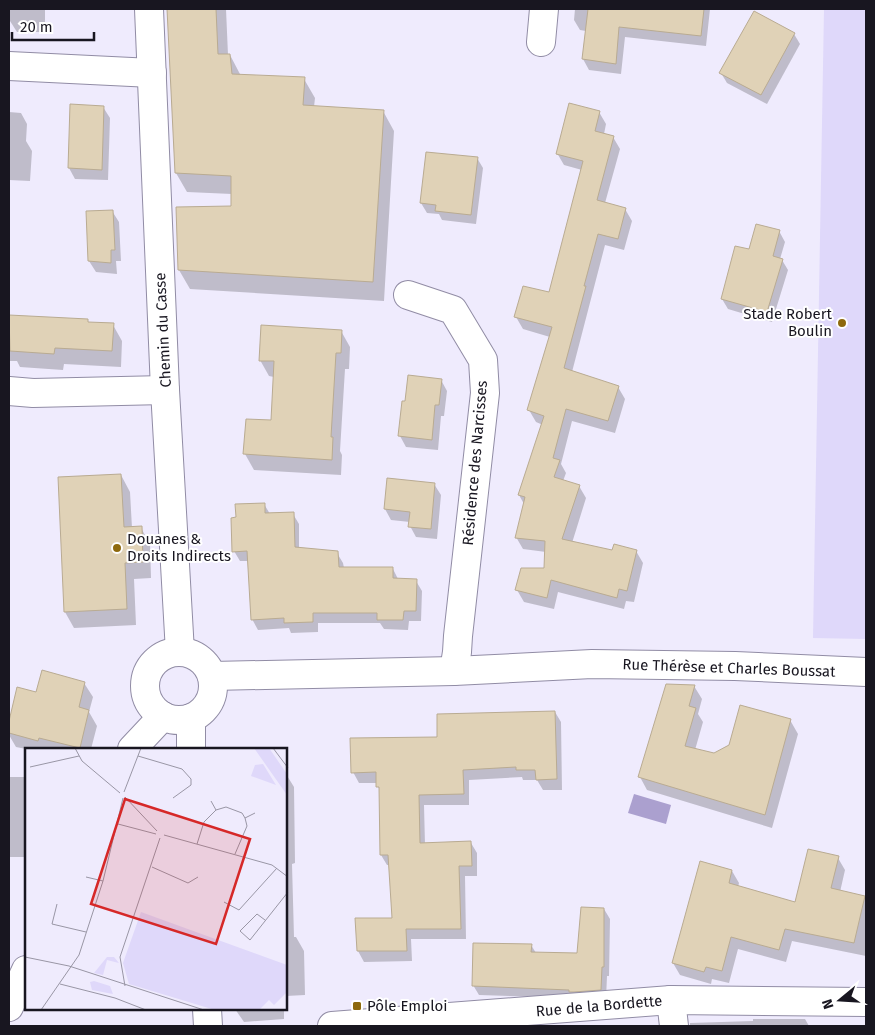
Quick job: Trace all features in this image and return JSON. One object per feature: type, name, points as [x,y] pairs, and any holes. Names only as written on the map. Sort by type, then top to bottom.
[{"type":"street","name":"Chemin du Casse","points":[[149,9],[165,390],[180,652]]},
{"type":"street","points":[[541,42],[544,9]]},
{"type":"street","points":[[9,66],[152,73]]},
{"type":"street","name":"Résidence des Narcisses","points":[[408,295],[453,310],[483,360],[485,393],[454,670]]},
{"type":"street","points":[[9,391],[165,390]]},
{"type":"street","points":[[180,652],[198,658],[212,676],[212,693],[208,704],[191,718],[181,720],[163,716],[154,709],[148,700],[145,688],[146,677],[158,658],[169,653],[180,652]]},
{"type":"street","name":"Rue Thérèse et Charles Boussat","points":[[454,670],[592,664],[735,666],[866,672]]},
{"type":"street","points":[[212,676],[454,670]]},
{"type":"street","points":[[133,748],[163,716]]},
{"type":"street","points":[[191,718],[191,748]]},
{"type":"street","points":[[9,1007],[25,972]]},
{"type":"street","name":"Rue de la Bordette","points":[[332,1026],[673,1013],[866,1002]]},
{"type":"street","points":[[207,1010],[208,1026]]},
{"type":"shaded area","name":"Stade Robert Boulin","points":[[824,9],[866,9],[866,639],[813,638]]},
{"type":"shaded area","points":[[634,794],[671,805],[666,824],[628,813]]},
{"type":"building","points":[[167,9],[216,9],[218,54],[230,54],[232,74],[305,77],[303,105],[384,110],[373,282],[178,270],[176,207],[231,206],[231,176],[175,173]]},
{"type":"building","points":[[588,9],[704,9],[701,36],[619,27],[616,64],[582,59]]},
{"type":"building","points":[[754,11],[795,33],[761,95],[719,73]]},
{"type":"building","points":[[569,103],[600,111],[595,131],[614,136],[597,200],[626,208],[618,239],[598,234],[564,368],[619,386],[608,421],[566,409],[553,458],[560,460],[554,477],[580,485],[562,539],[612,550],[614,544],[637,550],[627,591],[619,589],[617,598],[551,580],[547,598],[515,590],[521,568],[544,568],[545,541],[515,538],[525,497],[518,495],[544,416],[527,410],[552,327],[514,317],[523,286],[549,292],[583,161],[556,154]]},
{"type":"building","points":[[70,104],[104,106],[102,170],[68,168]]},
{"type":"building","points":[[426,152],[478,157],[471,215],[435,211],[436,205],[420,203]]},
{"type":"building","points":[[113,210],[115,250],[111,250],[111,263],[88,261],[86,211]]},
{"type":"building","points":[[756,224],[780,230],[773,256],[783,259],[767,312],[721,299],[735,246],[749,249]]},
{"type":"building","points":[[9,315],[88,319],[88,322],[114,323],[112,351],[55,348],[54,354],[10,351]]},
{"type":"building","points":[[261,325],[342,330],[341,353],[336,353],[331,437],[333,437],[332,460],[243,454],[246,419],[271,420],[274,361],[259,361]]},
{"type":"building","points":[[408,375],[442,379],[439,405],[435,405],[432,440],[398,436],[402,401],[405,401]]},
{"type":"building","points":[[121,474],[124,527],[142,526],[143,562],[125,563],[127,609],[64,612],[58,477]]},
{"type":"building","points":[[387,478],[435,483],[431,529],[408,527],[410,512],[384,509]]},
{"type":"building","points":[[265,503],[265,513],[294,512],[295,547],[338,551],[339,567],[393,567],[393,578],[417,579],[416,611],[404,611],[403,620],[377,620],[377,613],[313,613],[313,622],[284,623],[284,618],[251,620],[247,551],[232,552],[231,518],[236,517],[235,504]]},
{"type":"building","points":[[42,670],[85,682],[79,707],[89,710],[80,748],[39,738],[38,741],[9,733],[9,721],[17,687],[36,692]]},
{"type":"building","points":[[666,684],[695,685],[689,706],[696,708],[685,746],[714,753],[729,745],[740,705],[791,719],[765,815],[638,777]]},
{"type":"building","points":[[555,711],[557,779],[536,780],[535,770],[516,770],[516,767],[463,770],[464,794],[419,795],[420,843],[471,841],[472,866],[459,866],[461,929],[406,929],[407,951],[357,951],[355,918],[392,918],[388,855],[380,855],[379,787],[376,787],[376,772],[351,773],[350,738],[437,737],[437,714]]},
{"type":"building","points":[[808,849],[839,856],[831,888],[865,896],[854,943],[785,929],[779,950],[731,937],[722,971],[706,967],[704,972],[672,963],[700,861],[732,870],[729,883],[795,902]]},
{"type":"building","points":[[581,907],[604,908],[604,967],[602,967],[601,990],[569,992],[569,990],[472,986],[473,943],[532,944],[531,952],[577,953]]},
{"type":"place","name":"Stade Robert Boulin","points":[[842,323]]},
{"type":"place","name":"Douanes & Droits Indirects","points":[[117,548]]},
{"type":"place","name":"Pôle Emploi","points":[[357,1006]]}]
